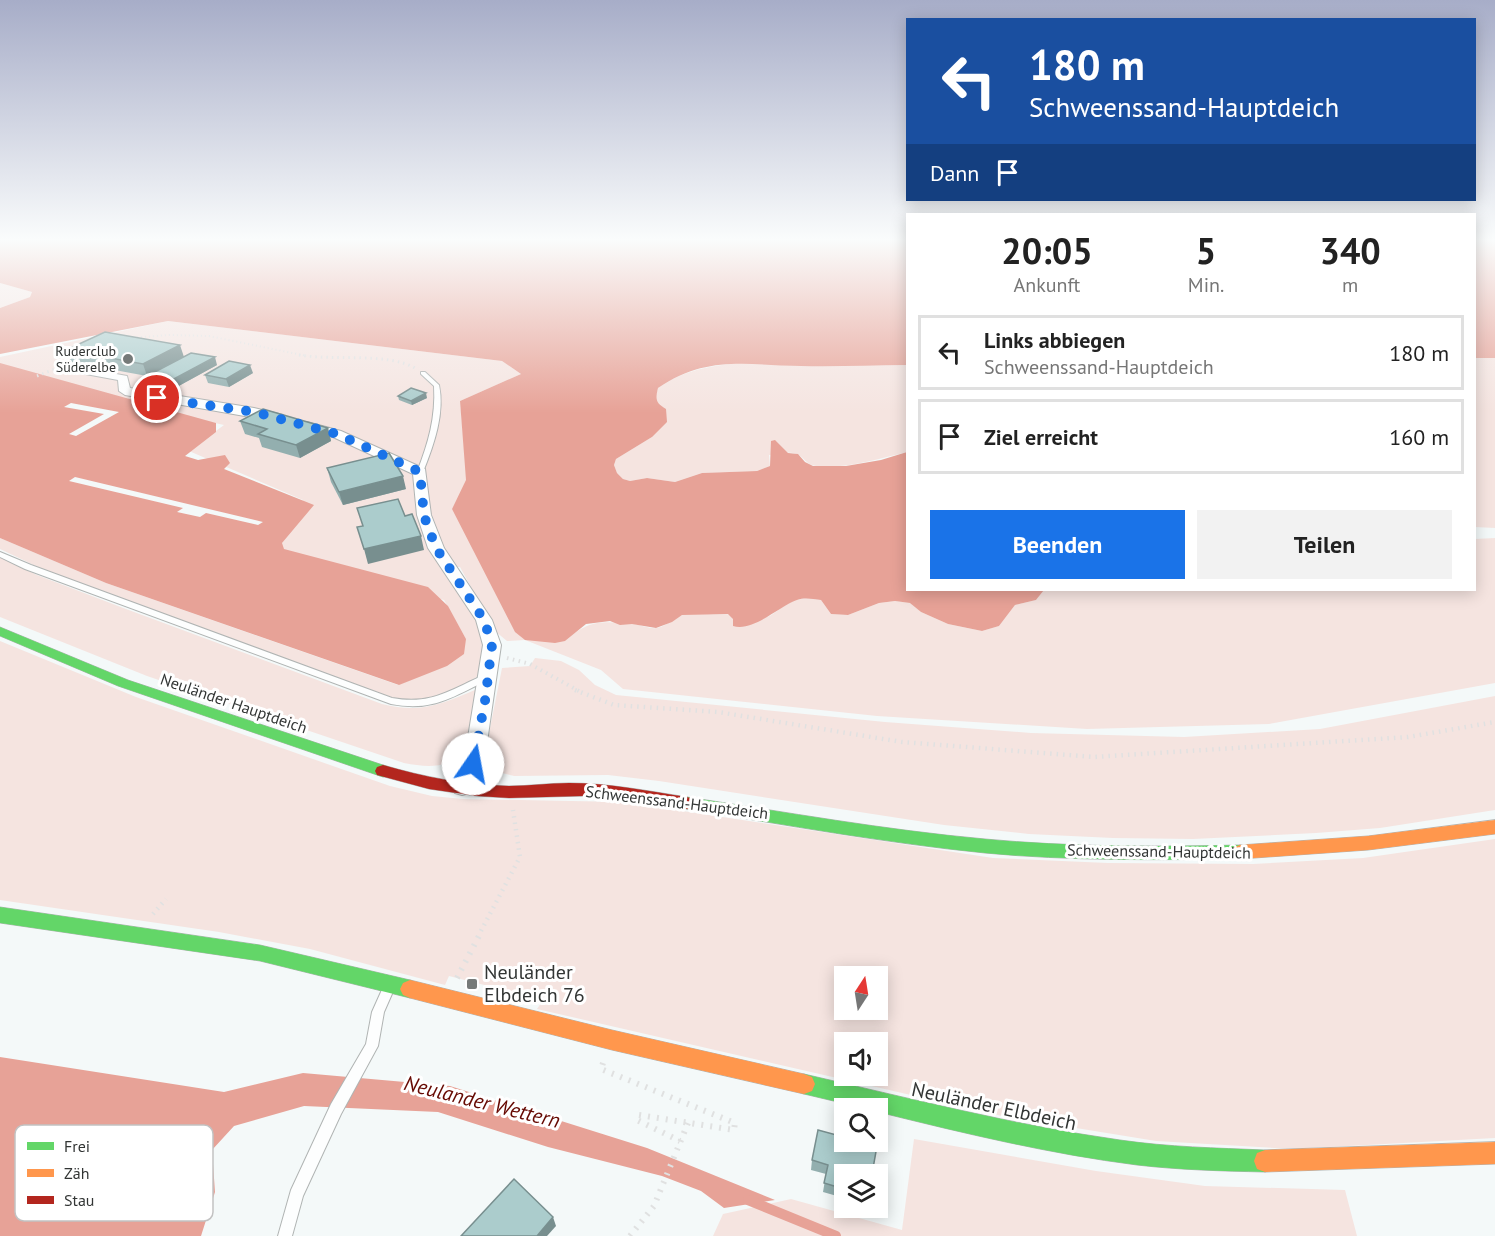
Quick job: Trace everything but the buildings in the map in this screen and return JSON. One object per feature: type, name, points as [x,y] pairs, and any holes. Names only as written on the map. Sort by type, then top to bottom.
[{"type":"street","points":[[68,368],[123,378],[125,392],[254,412],[337,434],[420,472],[424,516],[436,548],[484,620],[492,645],[475,756],[462,788]]},
{"type":"street","name":"Neuländer Hauptdeich","points":[[0,632],[123,682],[369,767],[425,783],[462,788]]},
{"type":"street","name":"Schweenssand-Hauptdeich","points":[[462,788],[510,792],[567,789],[610,791],[949,842],[1018,848],[1147,854],[1301,850],[1392,842],[1495,827]]},
{"type":"street","points":[[0,915],[260,953],[391,984]]},
{"type":"street","name":"Neuländer Elbdeich","points":[[391,984],[612,1040],[981,1125],[1119,1151],[1209,1159],[1290,1162],[1495,1153]]},
{"type":"lane","points":[[420,472],[430,449],[439,402],[437,386],[423,374]]},
{"type":"lane","points":[[0,554],[28,567],[391,701],[407,705],[436,702],[488,677]]},
{"type":"lane","points":[[285,1236],[296,1195],[336,1109],[372,1046],[378,1012],[391,984]]},
{"type":"path","points":[[127,338],[168,335],[234,340],[318,358],[383,360],[411,365],[423,374]]},
{"type":"path","points":[[37,376],[61,367],[68,368]]},
{"type":"path","points":[[531,664],[570,688],[614,705],[718,712],[902,742],[1094,757],[1408,736],[1495,722]]},
{"type":"path","points":[[447,997],[520,857],[510,792]]},
{"type":"path","points":[[601,1069],[735,1123],[734,1130],[639,1114],[637,1120],[680,1141]]},
{"type":"path","points":[[630,1236],[654,1206],[688,1123]]},
{"type":"shaded area","points":[[0,298],[28,298],[0,308]]},
{"type":"shaded area","points":[[168,321],[502,361],[521,374],[460,401],[467,480],[452,509],[565,641],[589,625],[605,622],[657,628],[685,614],[729,614],[739,619],[763,618],[789,603],[806,598],[821,600],[831,614],[848,615],[879,603],[895,601],[911,603],[921,612],[948,624],[982,631],[999,626],[1015,605],[1036,600],[1043,591],[1476,591],[1476,539],[1495,538],[1495,683],[1269,724],[1087,729],[877,716],[623,689],[601,670],[525,640],[507,641],[495,631],[460,567],[443,567],[469,604],[480,628],[484,656],[482,673],[463,686],[443,695],[422,700],[399,700],[151,612],[40,568],[0,549],[0,538],[106,583],[398,685],[422,675],[466,639],[444,600],[274,555],[303,500],[189,451],[224,425],[127,404],[0,366],[0,357]]},
{"type":"shaded area","points":[[1476,358],[1495,358],[1495,528],[1476,527]]},
{"type":"shaded area","points":[[737,363],[800,366],[906,365],[906,452],[862,463],[828,467],[807,463],[797,454],[779,453],[769,455],[770,466],[757,471],[702,473],[675,482],[647,478],[630,481],[623,479],[617,473],[614,465],[616,459],[652,437],[658,404],[655,398],[658,388],[677,377],[715,366]]},
{"type":"shaded area","points":[[0,557],[37,575],[382,704],[420,708],[453,699],[477,689],[464,752],[460,752],[448,762],[435,766],[404,763],[147,676],[0,617]]},
{"type":"shaded area","points":[[0,641],[136,697],[390,786],[432,796],[463,799],[623,802],[993,858],[1108,863],[1253,864],[1363,858],[1495,839],[1495,1138],[1293,1149],[1156,1141],[1002,1116],[872,1086],[888,1086],[888,1032],[834,1032],[834,1077],[537,1009],[543,1000],[449,976],[445,985],[310,949],[219,932],[0,900]]},
{"type":"shaded area","points":[[535,658],[561,661],[579,670],[595,685],[616,695],[885,722],[1031,733],[1184,737],[1320,729],[1495,696],[1495,810],[1380,828],[1316,833],[1193,839],[1113,838],[1029,834],[944,825],[608,775],[514,776],[502,773],[490,753],[485,753],[502,668],[530,666]]},
{"type":"shaded area","points":[[914,1139],[1096,1171],[1205,1186],[1345,1190],[1357,1236],[713,1236],[723,1214],[791,1199],[834,1211],[834,1218],[859,1218],[902,1230]]},
{"type":"water","points":[[28,298],[906,298],[906,365],[727,364],[693,370],[658,388],[657,401],[666,409],[667,422],[652,437],[616,459],[614,465],[617,473],[623,479],[630,481],[647,478],[675,482],[702,473],[757,471],[770,466],[771,441],[775,440],[788,453],[798,454],[805,462],[813,466],[846,466],[881,460],[906,452],[906,591],[1043,591],[1036,600],[1015,605],[999,626],[982,631],[948,624],[921,612],[910,603],[895,601],[879,603],[848,615],[831,614],[821,600],[806,598],[790,603],[758,622],[741,627],[733,626],[733,619],[728,614],[682,615],[656,628],[632,624],[620,625],[610,621],[586,624],[565,641],[555,643],[525,640],[515,632],[452,509],[466,480],[460,401],[521,374],[502,361],[168,321],[0,354],[0,308]]},
{"type":"water","points":[[1476,298],[1495,298],[1495,358],[1476,358]]},
{"type":"water","points":[[0,363],[216,423],[216,432],[185,456],[198,460],[225,455],[230,463],[224,469],[314,505],[282,543],[284,549],[428,587],[448,606],[466,639],[464,654],[447,666],[399,685],[106,583],[0,538]]},
{"type":"water","points":[[0,1057],[224,1092],[303,1073],[450,1086],[647,1148],[775,1200],[724,1208],[701,1191],[662,1176],[548,1147],[438,1112],[304,1106],[234,1126],[213,1149],[213,1125],[15,1125],[15,1221],[206,1221],[201,1236],[0,1236]]},
{"type":"water","points":[[213,1164],[215,1192],[213,1198]]},
{"type":"pier","points":[[71,403],[119,412],[76,436],[69,434],[104,414],[64,407]]},
{"type":"pier","points":[[75,477],[263,522],[258,525],[206,513],[200,517],[177,512],[183,508],[69,481]]},
{"type":"waterway","name":"Neulander Wettern","points":[[748,1200],[836,1236]]},
{"type":"traffic: fast","points":[[0,631],[123,683],[383,771]]},
{"type":"traffic: fast","points":[[687,803],[984,846],[1094,852],[1240,852]]},
{"type":"traffic: fast","points":[[0,915],[260,953],[410,989]]},
{"type":"traffic: fast","points":[[804,1084],[962,1121],[1080,1145],[1156,1155],[1265,1161]]},
{"type":"traffic: slow","points":[[1240,852],[1368,843],[1495,827]]},
{"type":"traffic: slow","points":[[410,989],[612,1040],[804,1084]]},
{"type":"traffic: slow","points":[[1265,1161],[1495,1153]]},
{"type":"traffic: jam","points":[[383,771],[429,783],[477,790],[509,792],[584,790],[687,803]]},
{"type":"place","name":"Ruderclub Süderelbe","points":[[128,359]]},
{"type":"place","name":"Neuländer Elbdeich 76","points":[[472,984]]},
{"type":"route","points":[[157,398],[254,412],[337,434],[420,472],[419,485],[424,516],[436,548],[484,620],[492,645],[485,701],[473,764]]}]
